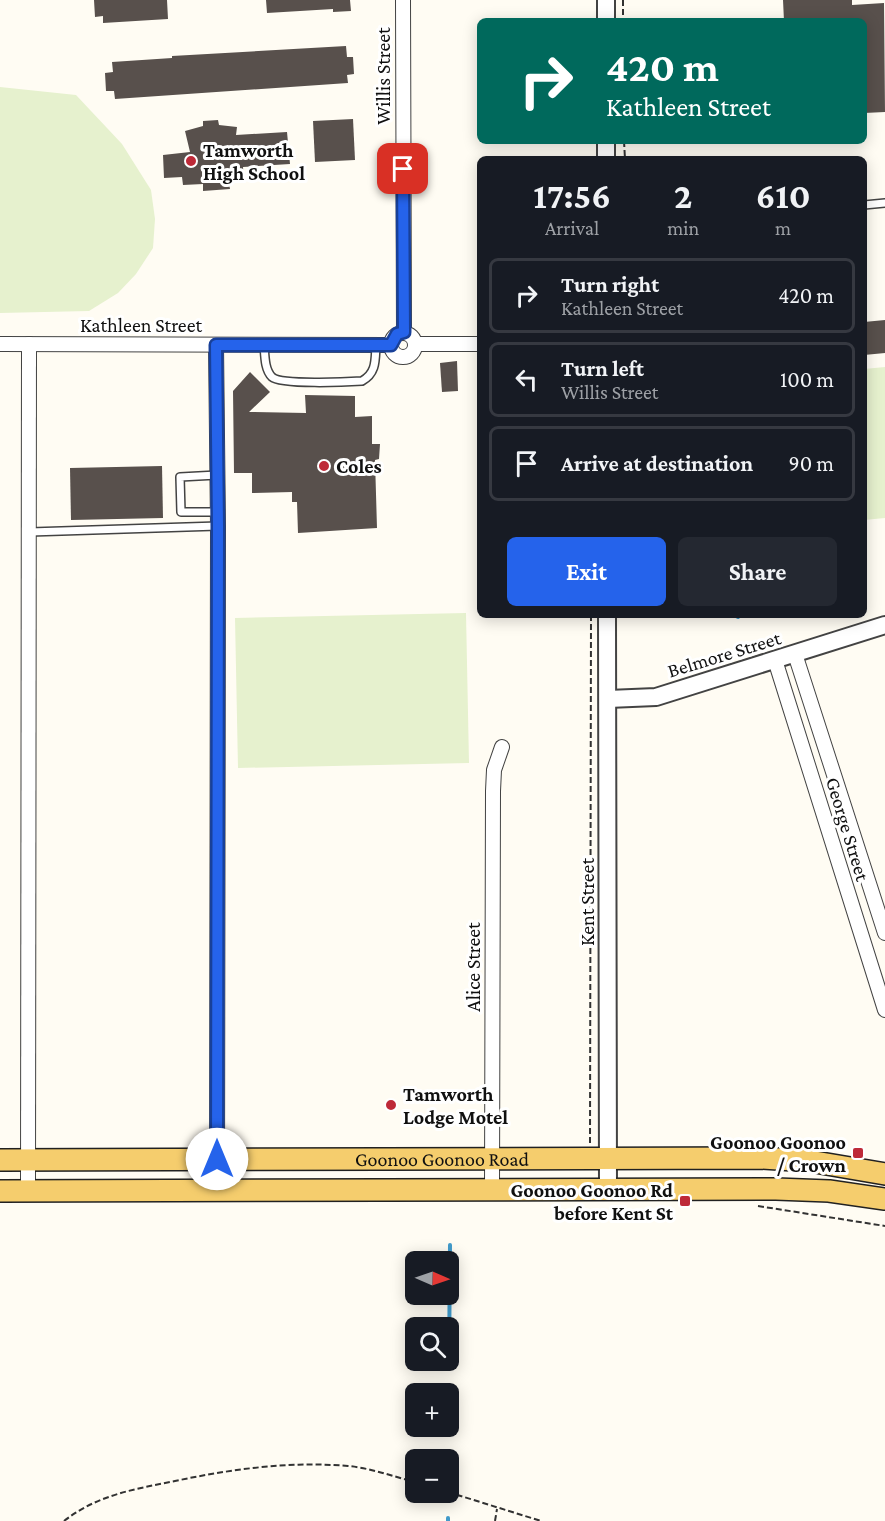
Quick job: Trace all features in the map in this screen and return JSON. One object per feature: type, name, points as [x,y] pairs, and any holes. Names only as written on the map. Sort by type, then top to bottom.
[{"type":"main road","name":"Goonoo Goonoo Road","points":[[0,1160],[762,1158],[809,1161],[885,1174]]},
{"type":"main road","name":"Goonoo Goonoo Road","points":[[0,1191],[757,1189],[830,1191],[885,1200]]},
{"type":"street","name":"Willis Street","points":[[403,0],[404,332]]},
{"type":"street","points":[[606,0],[606,18]]},
{"type":"street","points":[[404,332],[413,337],[416,344],[414,351],[405,357],[394,353],[391,345],[397,334],[404,332]]},
{"type":"street","name":"Kathleen Street","points":[[0,344],[391,345]]},
{"type":"street","points":[[28,1191],[29,344]]},
{"type":"street","points":[[416,344],[477,344]]},
{"type":"street","points":[[216,345],[218,512],[216,1191]]},
{"type":"street","name":"Kent Street","points":[[607,618],[608,699],[599,1159],[608,1190]]},
{"type":"street","name":"Belmore Street","points":[[608,699],[656,697],[885,625]]},
{"type":"street","name":"George Street","points":[[795,654],[885,933]]},
{"type":"street","name":"George Street","points":[[775,660],[885,1010]]},
{"type":"street","name":"Alice Street","points":[[492,1189],[493,790],[494,770],[502,747]]},
{"type":"street","points":[[870,888],[885,883]]},
{"type":"lane","points":[[867,205],[885,203]]},
{"type":"lane","points":[[264,345],[270,375],[275,379],[291,382],[362,381],[373,371],[376,345]]},
{"type":"lane","points":[[217,475],[180,477],[181,512],[218,512]]},
{"type":"lane","points":[[30,532],[218,526]]},
{"type":"path","points":[[623,0],[623,18]]},
{"type":"path","points":[[591,618],[599,1159]]},
{"type":"path","points":[[757,1189],[758,1207],[885,1226]]},
{"type":"path","points":[[64,1521],[79,1510],[118,1492],[220,1472],[301,1464],[351,1466],[405,1479]]},
{"type":"path","points":[[459,1496],[541,1521]]},
{"type":"path","points":[[495,1521],[497,1508]]},
{"type":"green space","points":[[0,87],[76,95],[122,144],[151,190],[155,219],[153,248],[136,274],[118,293],[89,311],[0,313]]},
{"type":"green space","points":[[885,367],[885,518],[867,520],[867,369]]},
{"type":"green space","points":[[466,613],[469,763],[238,768],[235,618]]},
{"type":"building","points":[[94,0],[167,0],[168,19],[103,23],[103,16],[95,17]]},
{"type":"building","points":[[266,0],[350,0],[351,11],[333,12],[333,9],[267,13]]},
{"type":"building","points":[[783,0],[852,0],[852,5],[884,3],[885,112],[867,113],[867,18],[784,18]]},
{"type":"building","points":[[346,46],[347,57],[353,57],[354,74],[347,75],[348,83],[115,99],[114,91],[106,91],[105,73],[113,72],[112,62],[172,58],[172,56]]},
{"type":"building","points":[[353,119],[355,160],[315,162],[313,121]]},
{"type":"building","points":[[218,120],[219,125],[237,127],[236,135],[287,132],[290,164],[243,167],[244,181],[229,183],[230,189],[203,191],[203,184],[183,185],[182,177],[164,178],[163,155],[190,152],[185,131],[203,126],[203,121]]},
{"type":"building","points":[[885,320],[885,353],[867,355],[867,322]]},
{"type":"building","points":[[457,361],[458,391],[442,392],[440,363]]},
{"type":"building","points":[[250,372],[270,392],[249,412],[306,413],[305,395],[355,396],[355,417],[372,416],[372,444],[380,444],[379,459],[375,460],[377,528],[298,533],[297,502],[292,502],[292,492],[252,493],[252,473],[234,473],[233,391]]},
{"type":"building","points":[[162,466],[163,518],[71,520],[70,468]]},
{"type":"waterway","points":[[449,1317],[450,1245]]},
{"type":"place","name":"Tamworth High School","points":[[191,161]]},
{"type":"place","name":"Coles","points":[[324,466]]},
{"type":"place","name":"Tamworth Lodge Motel","points":[[391,1105]]},
{"type":"place","name":"Goonoo Goonoo / Crown","points":[[858,1153]]},
{"type":"place","name":"Goonoo Goonoo Rd before Kent St","points":[[685,1201]]},
{"type":"route","points":[[217,1159],[216,345],[391,345],[394,337],[404,332],[403,169]]}]
